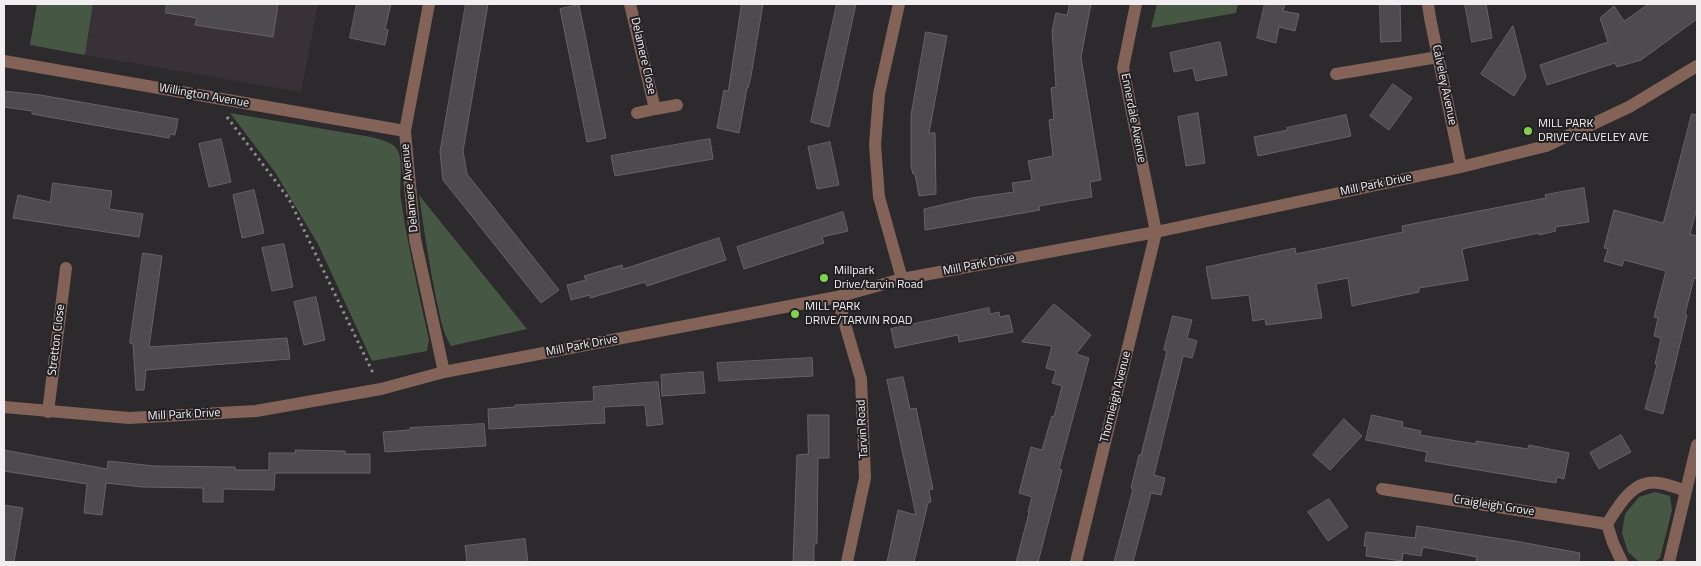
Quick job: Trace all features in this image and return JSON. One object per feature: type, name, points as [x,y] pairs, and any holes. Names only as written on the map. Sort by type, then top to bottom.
[{"type":"street","name":"Delamere Avenue","points":[[429,4],[405,131],[416,239],[444,372]]},
{"type":"street","name":"Delamere Close","points":[[630,4],[655,109]]},
{"type":"street","points":[[899,4],[879,94],[875,145],[879,198],[902,279]]},
{"type":"street","name":"Ennerdale Avenue","points":[[1136,4],[1123,68],[1156,232]]},
{"type":"street","name":"Calveley Avenue","points":[[1428,4],[1461,167]]},
{"type":"street","points":[[1336,74],[1438,57]]},
{"type":"street","name":"Willington Avenue","points":[[4,61],[405,131]]},
{"type":"street","name":"Mill Park Drive","points":[[4,407],[129,418],[256,411],[381,389],[444,372],[837,297],[902,279],[1156,232],[1461,167],[1546,146],[1629,107],[1697,66]]},
{"type":"street","name":"Delamere Close","points":[[637,113],[677,105]]},
{"type":"street","name":"Thornleigh Avenue","points":[[1076,562],[1156,232]]},
{"type":"street","name":"Stretton Close","points":[[48,412],[66,268]]},
{"type":"street","name":"Tarvin Road","points":[[837,297],[861,378],[865,478],[847,562]]},
{"type":"street","points":[[1669,562],[1697,445]]},
{"type":"street","points":[[1622,562],[1612,542],[1607,524],[1626,496],[1639,486],[1658,483],[1686,491]]},
{"type":"street","name":"Craigleigh Grove","points":[[1382,489],[1607,524]]},
{"type":"path","points":[[212,97],[289,199],[381,389]]},
{"type":"shaded area","points":[[93,4],[318,4],[301,92],[85,55]]},
{"type":"green space","points":[[37,4],[93,4],[85,55],[30,45]]},
{"type":"green space","points":[[1157,4],[1238,4],[1236,13],[1151,28]]},
{"type":"green space","points":[[230,113],[371,137],[388,142],[395,147],[400,158],[404,218],[429,340],[427,351],[372,361],[318,244],[275,172]]},
{"type":"green space","points":[[419,195],[527,329],[451,346],[443,329],[436,298]]},
{"type":"green space","points":[[1655,492],[1670,496],[1672,510],[1660,558],[1654,562],[1638,561],[1628,552],[1622,533],[1625,514],[1639,497]]},
{"type":"building","points":[[167,4],[278,4],[273,37],[195,25],[197,18],[166,13]]},
{"type":"building","points":[[357,4],[391,4],[385,29],[388,30],[385,45],[350,38]]},
{"type":"building","points":[[466,4],[488,4],[463,151],[467,174],[559,290],[541,303],[443,180],[440,152]]},
{"type":"building","points":[[742,4],[763,4],[739,133],[717,128],[724,90],[728,91]]},
{"type":"building","points":[[837,4],[856,4],[829,127],[811,122]]},
{"type":"building","points":[[1070,4],[1091,4],[1081,57],[1101,180],[1090,182],[1092,197],[1039,206],[1040,210],[925,230],[924,209],[972,198],[1014,192],[1012,183],[1032,180],[1028,161],[1053,156],[1049,120],[1054,119],[1051,88],[1056,87],[1052,31],[1056,13],[1067,15]]},
{"type":"building","points":[[1265,4],[1285,4],[1283,11],[1299,14],[1295,31],[1279,27],[1276,43],[1257,38]]},
{"type":"building","points":[[1380,4],[1400,4],[1401,41],[1381,42]]},
{"type":"building","points":[[1465,4],[1486,4],[1492,38],[1472,42]]},
{"type":"building","points":[[1649,4],[1697,4],[1697,19],[1641,60],[1617,67],[1615,63],[1547,85],[1540,65],[1608,42],[1600,18],[1614,6],[1624,21]]},
{"type":"building","points":[[579,5],[606,138],[587,142],[560,9]]},
{"type":"building","points":[[1513,26],[1526,77],[1514,96],[1481,74]]},
{"type":"building","points":[[926,32],[947,36],[929,133],[935,133],[936,194],[919,196],[915,174],[913,174],[911,166],[911,116]]},
{"type":"building","points":[[1220,42],[1227,75],[1196,81],[1193,68],[1174,72],[1170,53]]},
{"type":"building","points":[[1393,84],[1412,98],[1389,130],[1370,116]]},
{"type":"building","points":[[4,91],[40,95],[178,119],[175,135],[170,134],[169,138],[32,114],[32,111],[4,107]]},
{"type":"building","points":[[1198,113],[1205,163],[1186,166],[1178,117]]},
{"type":"building","points":[[1692,114],[1697,115],[1697,208],[1690,234],[1697,236],[1697,279],[1694,278],[1663,414],[1645,409],[1657,365],[1655,364],[1661,338],[1654,336],[1658,318],[1654,317],[1666,271],[1624,260],[1622,266],[1604,261],[1608,249],[1604,248],[1614,210],[1663,223]]},
{"type":"building","points":[[1346,115],[1351,136],[1258,156],[1254,137]]},
{"type":"building","points":[[221,139],[231,182],[209,187],[199,144]]},
{"type":"building","points":[[710,139],[713,159],[615,176],[611,156]]},
{"type":"building","points":[[830,142],[839,185],[817,189],[808,147]]},
{"type":"building","points":[[53,183],[112,191],[109,209],[143,214],[139,237],[13,218],[18,195],[50,202]]},
{"type":"building","points":[[1584,188],[1589,222],[1555,227],[1556,231],[1539,235],[1539,233],[1462,249],[1468,280],[1419,288],[1419,292],[1352,306],[1348,278],[1316,284],[1322,318],[1266,325],[1265,319],[1253,321],[1249,295],[1212,299],[1206,267],[1295,248],[1296,254],[1403,232],[1402,226],[1546,198],[1545,195]]},
{"type":"building","points":[[254,190],[264,233],[242,238],[233,195]]},
{"type":"building","points":[[843,212],[848,231],[822,237],[824,243],[744,269],[737,247]]},
{"type":"building","points":[[719,238],[726,260],[647,286],[645,282],[590,298],[590,295],[571,300],[567,285],[586,280],[584,276],[622,265],[623,269]]},
{"type":"building","points":[[284,244],[293,287],[272,291],[262,248]]},
{"type":"building","points":[[143,253],[162,256],[149,347],[287,338],[290,359],[146,370],[144,390],[136,390],[133,344],[130,343]]},
{"type":"building","points":[[316,297],[325,340],[304,345],[294,302]]},
{"type":"building","points":[[1054,304],[1091,335],[1076,354],[1089,358],[1059,469],[1062,470],[1038,562],[1016,562],[1032,497],[1019,493],[1031,447],[1042,450],[1052,416],[1054,417],[1062,386],[1052,383],[1056,371],[1046,368],[1052,346],[1022,342]]},
{"type":"building","points":[[989,308],[990,314],[999,312],[1000,317],[1009,315],[1013,332],[959,342],[958,335],[895,348],[891,329]]},
{"type":"building","points":[[1173,316],[1192,320],[1187,338],[1197,341],[1192,358],[1183,356],[1154,475],[1165,478],[1161,495],[1151,493],[1133,562],[1114,562],[1133,489],[1131,488],[1139,455],[1141,455],[1167,351],[1164,350]]},
{"type":"building","points":[[812,358],[813,376],[719,381],[717,363]]},
{"type":"building","points":[[703,372],[705,393],[662,396],[661,375]]},
{"type":"building","points":[[903,377],[910,409],[916,408],[933,489],[929,490],[931,502],[928,503],[914,562],[887,562],[898,510],[916,515],[887,380]]},
{"type":"building","points":[[658,382],[663,424],[647,426],[645,405],[604,407],[605,423],[489,429],[488,409],[515,407],[515,405],[594,401],[593,387]]},
{"type":"building","points":[[808,415],[829,415],[829,458],[818,458],[817,544],[814,544],[814,562],[793,562],[797,455],[808,454]]},
{"type":"building","points":[[1372,415],[1403,422],[1402,427],[1421,431],[1420,435],[1476,444],[1476,441],[1528,449],[1529,445],[1569,453],[1564,479],[1557,477],[1556,483],[1425,461],[1427,452],[1366,440]]},
{"type":"building","points":[[1344,419],[1362,436],[1330,470],[1313,455]]},
{"type":"building","points":[[484,424],[486,446],[385,452],[383,432],[410,430],[410,428]]},
{"type":"building","points":[[1621,435],[1631,452],[1599,469],[1590,453]]},
{"type":"building","points":[[4,450],[107,469],[108,461],[154,466],[235,467],[235,470],[269,470],[269,453],[296,453],[295,450],[345,451],[345,454],[370,454],[370,473],[275,473],[274,490],[223,489],[223,502],[203,502],[203,488],[142,487],[106,483],[102,515],[84,513],[87,484],[4,471]]},
{"type":"building","points":[[1329,499],[1348,527],[1328,541],[1308,512]]},
{"type":"building","points":[[4,505],[23,508],[14,562],[4,562]]},
{"type":"building","points":[[1417,526],[1580,553],[1579,562],[1476,562],[1477,557],[1423,547],[1421,556],[1403,553],[1402,561],[1366,556],[1367,546],[1364,546],[1366,532],[1415,538]]},
{"type":"building","points":[[525,539],[528,562],[467,562],[465,546]]},
{"type":"place","name":"MILL PARK DRIVE/CALVELEY AVE","points":[[1528,131]]},
{"type":"place","name":"Millpark Drive/tarvin Road","points":[[824,278]]},
{"type":"place","name":"MILL PARK DRIVE/TARVIN ROAD","points":[[795,314]]}]
